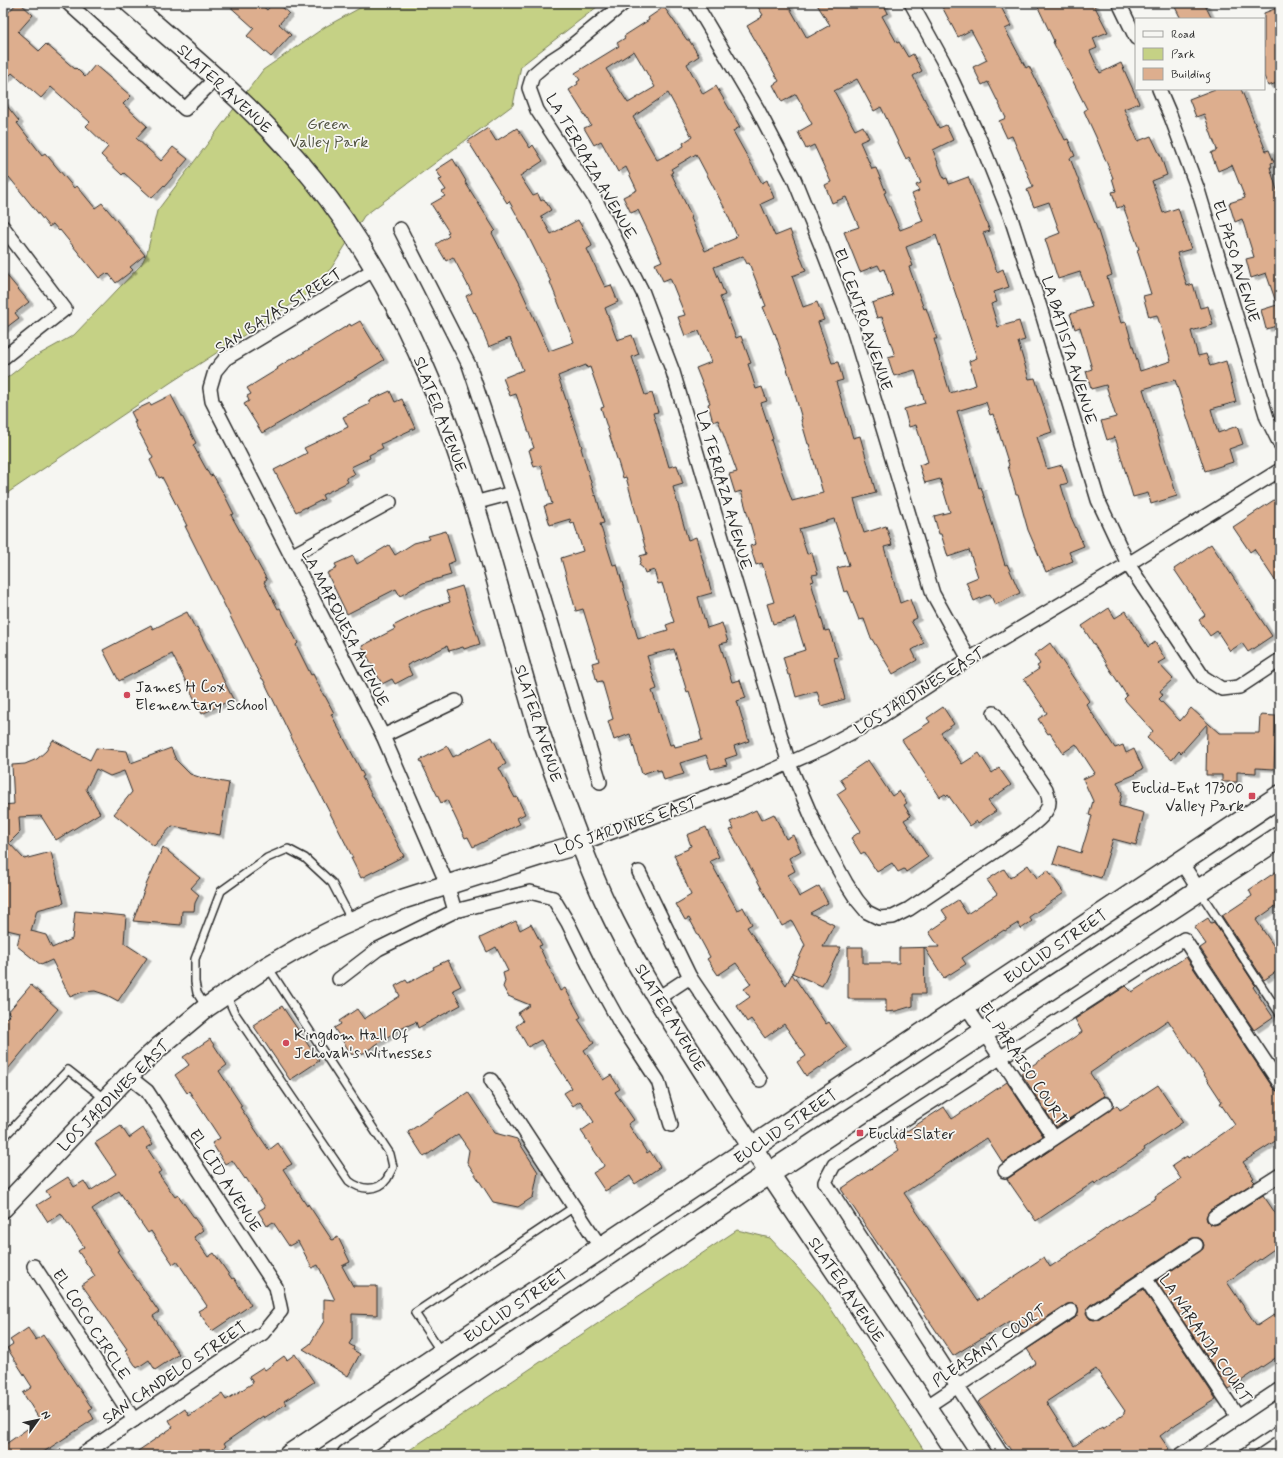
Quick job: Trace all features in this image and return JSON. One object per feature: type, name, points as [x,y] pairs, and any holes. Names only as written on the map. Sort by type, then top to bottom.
[{"type":"main road","name":"SLATER AVENUE","points":[[130,3],[243,101],[314,179],[342,218],[375,269],[416,349],[447,424],[474,503],[540,732],[580,844],[606,904],[629,949],[658,998],[752,1148],[958,1455]]},
{"type":"main road","name":"EUCLID STREET","points":[[290,1455],[1280,796]]},
{"type":"main road","name":"EUCLID STREET","points":[[348,1455],[1280,837]]},
{"type":"main road","name":"LOS JARDINES EAST","points":[[3,1208],[128,1076],[158,1048],[207,1007],[268,966],[311,940],[403,899],[447,884],[580,844]]},
{"type":"main road","points":[[442,1354],[460,1380]]},
{"type":"street","name":"LA TERRAZA AVENUE","points":[[624,3],[533,75],[529,88],[537,110],[591,193],[644,293],[668,358],[789,764],[819,834],[846,883],[867,912],[879,918],[893,917],[909,909],[1021,834],[1037,822],[1047,811],[1050,802],[1046,789],[994,713]]},
{"type":"street","name":"EL CENTRO AVENUE","points":[[695,3],[761,114],[794,179],[853,329],[933,594],[969,659]]},
{"type":"street","name":"LA BATISTA AVENUE","points":[[911,3],[943,61],[973,126],[1010,215],[1040,307],[1098,500],[1128,564],[1203,677],[1222,689],[1239,687],[1280,660]]},
{"type":"street","points":[[1119,3],[1135,36]]},
{"type":"street","points":[[69,4],[185,109],[216,78]]},
{"type":"street","name":"EL PASO AVENUE","points":[[1159,90],[1198,190],[1267,418],[1280,444]]},
{"type":"street","points":[[3,227],[65,309],[3,358]]},
{"type":"street","points":[[400,229],[469,365],[512,493],[600,782]]},
{"type":"street","name":"SAN BAYAS STREET","points":[[210,388],[216,371],[225,359],[375,269]]},
{"type":"street","name":"LA MARQUESA AVENUE","points":[[210,388],[212,401],[383,736],[447,884],[455,911]]},
{"type":"street","name":"LOS JARDINES EAST","points":[[580,844],[746,782],[824,748],[877,719],[969,659],[1128,564],[1280,470]]},
{"type":"street","points":[[474,503],[512,493]]},
{"type":"street","points":[[291,556],[390,502]]},
{"type":"street","points":[[383,736],[456,701]]},
{"type":"street","points":[[1181,862],[1199,890]]},
{"type":"street","points":[[639,872],[690,977],[760,1080]]},
{"type":"street","points":[[339,979],[378,950],[455,911],[530,892],[552,898],[568,923],[594,976],[620,1023],[658,1081],[671,1125]]},
{"type":"street","points":[[1002,1455],[825,1182],[834,1165],[1184,939],[1280,1084]]},
{"type":"street","points":[[658,998],[690,977]]},
{"type":"street","name":"EL PARAISO COURT","points":[[966,1006],[1054,1138]]},
{"type":"street","name":"EL CID AVENUE","points":[[128,1076],[147,1091],[276,1288],[281,1311]]},
{"type":"street","points":[[491,1080],[601,1248]]},
{"type":"street","name":"EL PARAISO COURT","points":[[1004,1171],[1106,1104]]},
{"type":"street","points":[[1214,1217],[1280,1175]]},
{"type":"street","points":[[1094,1312],[1196,1245]]},
{"type":"street","name":"EL COCO CIRCLE","points":[[34,1266],[134,1420]]},
{"type":"street","name":"LA NARANJA COURT","points":[[1145,1278],[1238,1417]]},
{"type":"street","name":"SAN CANDELO STREET","points":[[82,1455],[263,1333],[281,1311]]},
{"type":"street","name":"PLEASANT COURT","points":[[926,1407],[1071,1311]]},
{"type":"street","points":[[1181,1455],[1280,1389]]},
{"type":"lane","points":[[207,1007],[197,992],[195,982],[195,959],[221,891],[267,858],[288,849],[305,858],[332,883],[352,921]]},
{"type":"lane","points":[[1199,890],[1280,1014]]},
{"type":"lane","points":[[225,994],[234,1012],[349,1181],[356,1187],[366,1189],[376,1187],[381,1184],[386,1180],[393,1167],[390,1154],[268,966]]},
{"type":"lane","points":[[3,1138],[68,1070],[105,1100]]},
{"type":"lane","points":[[442,1354],[415,1313],[574,1207]]},
{"type":"lane","points":[[1241,1455],[1280,1429]]},
{"type":"green space","name":"Green Valley Park","points":[[369,3],[602,3],[521,66],[513,105],[364,216],[320,286],[170,383],[3,496],[3,381],[31,359],[74,335],[141,265],[147,253],[157,211],[263,70],[325,27]]},
{"type":"green space","points":[[737,1230],[770,1238],[820,1292],[927,1455],[402,1455]]},
{"type":"building","points":[[17,3],[20,3],[33,15],[18,32],[39,51],[46,44],[85,77],[95,65],[131,96],[123,104],[147,126],[136,138],[161,161],[173,147],[188,159],[165,186],[164,185],[152,198],[124,173],[122,175],[101,155],[108,147],[86,126],[90,122],[51,87],[41,98],[12,73],[3,82],[3,18]]},
{"type":"building","points":[[226,3],[259,3],[267,10],[273,3],[277,3],[289,13],[279,24],[291,35],[271,57],[247,36],[254,28]]},
{"type":"building","points":[[766,3],[787,3],[807,38],[830,25],[816,3],[883,3],[888,13],[882,16],[897,43],[899,42],[908,57],[913,54],[922,71],[913,76],[939,128],[946,125],[953,140],[933,150],[944,179],[947,178],[949,184],[968,177],[990,231],[983,233],[997,272],[1003,269],[1009,287],[994,292],[997,302],[991,304],[998,327],[1019,321],[1025,340],[1018,342],[1029,379],[1035,378],[1052,432],[1037,437],[1047,469],[1062,465],[1068,483],[1061,485],[1070,515],[1084,546],[1069,552],[1073,561],[1046,572],[1028,530],[993,414],[990,415],[986,402],[957,411],[979,488],[981,487],[1005,565],[1007,564],[1020,593],[995,605],[990,594],[974,601],[966,582],[978,577],[969,550],[948,557],[934,516],[950,512],[940,479],[925,483],[919,465],[928,462],[916,425],[909,427],[904,409],[925,403],[915,370],[894,376],[888,358],[895,356],[882,317],[877,318],[872,303],[893,296],[884,269],[881,271],[878,265],[860,272],[844,232],[859,227],[846,197],[832,203],[825,185],[831,182],[814,145],[806,149],[798,132],[812,124],[796,94],[782,102],[773,85],[779,81],[747,26],[762,17],[761,16],[763,15],[758,7]],"holes":[[[857,79],[874,111],[881,107],[906,159],[909,157],[921,183],[916,185],[919,191],[912,194],[923,221],[900,230],[884,193],[886,192],[876,168],[872,169],[860,142],[869,138],[863,126],[855,130],[834,91]],[[936,235],[977,358],[969,361],[976,385],[950,393],[934,339],[937,339],[926,308],[924,309],[909,267],[913,266],[906,247]]]},
{"type":"building","points":[[940,3],[999,3],[1011,26],[1005,29],[1026,68],[1029,66],[1065,140],[1068,139],[1075,156],[1070,158],[1098,231],[1112,275],[1107,277],[1121,323],[1126,322],[1140,371],[1171,361],[1157,315],[1149,317],[1143,296],[1151,294],[1137,250],[1139,249],[1123,206],[1117,208],[1112,192],[1116,191],[1113,178],[1084,111],[1087,109],[1053,42],[1054,41],[1036,3],[1093,3],[1108,32],[1093,38],[1097,48],[1090,51],[1100,73],[1121,63],[1139,103],[1124,109],[1138,141],[1151,136],[1161,157],[1167,175],[1152,181],[1163,213],[1178,208],[1191,249],[1177,253],[1187,286],[1193,284],[1200,308],[1208,306],[1213,325],[1191,331],[1198,356],[1206,354],[1210,366],[1226,361],[1236,402],[1211,409],[1218,433],[1237,426],[1243,444],[1229,449],[1233,462],[1205,471],[1175,380],[1143,389],[1177,496],[1151,504],[1148,493],[1133,497],[1115,437],[1107,440],[1101,421],[1116,417],[1106,385],[1091,389],[1086,371],[1092,369],[1080,327],[1075,329],[1070,314],[1092,307],[1080,272],[1058,279],[1045,239],[1060,233],[1049,202],[1034,207],[1027,190],[1033,187],[1012,136],[1007,138],[999,121],[1006,118],[988,82],[982,85],[973,67],[987,60],[971,30],[958,37]]},
{"type":"building","points":[[1173,3],[1204,3],[1212,18],[1180,18]]},
{"type":"building","points":[[664,7],[687,40],[689,40],[699,56],[687,64],[703,94],[716,86],[740,127],[733,131],[762,183],[767,180],[774,198],[761,204],[775,236],[790,230],[806,271],[792,276],[803,307],[817,302],[824,320],[818,322],[832,363],[838,362],[843,380],[836,382],[853,438],[860,436],[876,493],[854,499],[864,533],[886,526],[892,545],[884,547],[900,603],[910,599],[917,618],[911,621],[924,643],[912,650],[917,660],[893,674],[870,636],[864,619],[859,620],[848,591],[844,592],[837,568],[849,565],[834,519],[799,529],[807,554],[812,553],[818,574],[812,575],[814,581],[811,582],[825,631],[829,630],[838,657],[834,658],[845,699],[821,706],[817,691],[796,697],[790,675],[788,675],[783,657],[805,650],[795,618],[773,624],[767,604],[774,602],[762,563],[756,565],[750,546],[756,544],[741,491],[735,493],[729,474],[737,472],[718,420],[713,422],[708,404],[710,403],[696,368],[711,362],[699,331],[685,336],[678,317],[685,315],[670,278],[663,281],[655,264],[662,261],[638,210],[631,213],[623,197],[637,190],[626,167],[618,172],[601,141],[594,145],[584,128],[591,125],[569,90],[578,84],[577,82],[580,80],[575,73],[619,46],[617,43],[625,38],[624,36],[649,20],[648,18]],"holes":[[[634,51],[655,87],[628,103],[606,69]],[[668,93],[692,137],[683,143],[684,146],[657,160],[633,117]],[[696,154],[724,207],[737,236],[735,237],[736,238],[705,251],[691,218],[692,217],[671,173],[673,172],[671,169]],[[743,256],[747,264],[749,263],[766,306],[763,307],[774,334],[775,333],[791,381],[823,493],[792,501],[771,440],[773,439],[761,403],[767,401],[762,387],[756,389],[748,364],[751,363],[741,336],[736,338],[720,297],[725,295],[714,267]]]},
{"type":"building","points":[[1277,8],[1280,16],[1280,82],[1268,86],[1265,78],[1264,13]]},
{"type":"building","points":[[1212,90],[1241,90],[1266,151],[1269,150],[1274,162],[1271,163],[1272,167],[1270,167],[1280,200],[1280,325],[1266,329],[1261,310],[1277,305],[1266,273],[1251,278],[1246,259],[1254,257],[1242,219],[1235,222],[1229,203],[1245,198],[1232,165],[1218,171],[1211,153],[1217,150],[1204,114],[1196,117],[1189,99]]},
{"type":"building","points":[[3,101],[19,121],[17,123],[42,155],[45,153],[74,188],[77,186],[95,208],[102,203],[145,255],[130,267],[133,270],[116,283],[109,274],[108,275],[106,273],[99,278],[60,230],[59,231],[53,224],[49,227],[9,177],[3,181]]},
{"type":"building","points":[[488,128],[496,141],[517,128],[530,148],[533,145],[543,161],[520,176],[533,196],[538,194],[541,201],[544,199],[551,210],[541,216],[551,234],[578,220],[591,242],[592,246],[587,249],[605,287],[611,285],[618,302],[605,308],[617,340],[632,335],[639,354],[632,357],[645,395],[652,393],[658,412],[653,413],[669,467],[677,465],[683,484],[673,487],[688,540],[696,537],[712,593],[698,597],[707,628],[722,623],[728,642],[720,644],[732,682],[740,680],[746,698],[737,701],[749,741],[734,746],[737,755],[725,759],[727,765],[711,769],[706,755],[680,763],[684,774],[664,780],[661,770],[657,771],[657,769],[642,774],[630,734],[614,740],[608,721],[613,719],[602,681],[597,682],[592,663],[599,661],[583,609],[576,611],[561,558],[583,551],[574,523],[571,524],[570,519],[550,525],[544,506],[552,504],[541,465],[534,467],[529,450],[534,448],[516,394],[510,396],[503,378],[523,370],[510,338],[489,347],[475,312],[474,313],[466,296],[472,293],[453,257],[446,261],[436,244],[449,236],[447,233],[449,232],[431,204],[445,196],[442,192],[446,190],[439,180],[442,179],[436,170],[453,159],[466,181],[465,182],[495,230],[492,233],[518,283],[549,351],[574,342],[551,282],[525,230],[509,201],[507,203],[468,141]],"holes":[[[586,365],[587,368],[590,367],[604,407],[601,408],[623,478],[626,477],[647,554],[640,556],[641,560],[639,565],[643,568],[645,573],[654,570],[658,584],[662,583],[674,622],[666,625],[668,630],[638,639],[617,564],[613,565],[600,524],[604,523],[581,448],[582,447],[558,376]],[[674,649],[687,692],[689,691],[702,740],[675,747],[674,744],[670,745],[652,691],[657,689],[647,656]]]},
{"type":"building","points":[[3,271],[29,302],[15,313],[19,318],[3,330]]},
{"type":"building","points":[[360,321],[384,360],[262,433],[244,404],[249,401],[247,396],[251,394],[247,388],[278,369],[277,368],[294,357],[295,358],[350,324],[351,326]]},
{"type":"building","points":[[390,391],[395,402],[402,399],[415,428],[381,444],[383,448],[369,455],[370,458],[351,467],[355,474],[346,478],[348,482],[322,495],[324,499],[296,512],[274,470],[307,453],[304,448],[348,427],[343,417],[370,404],[368,401]]},
{"type":"building","points":[[171,395],[196,443],[193,445],[210,476],[213,475],[225,496],[234,514],[231,515],[267,580],[264,582],[278,609],[280,608],[298,643],[296,645],[311,675],[313,674],[334,713],[331,714],[364,776],[362,777],[404,856],[361,878],[351,858],[353,858],[185,526],[187,526],[162,477],[159,478],[150,460],[153,458],[134,422],[136,422],[131,412],[150,403],[151,405]]},
{"type":"building","points":[[1280,496],[1280,588],[1254,549],[1250,552],[1233,527]]},
{"type":"building","points":[[446,531],[455,561],[448,564],[451,575],[423,583],[400,596],[396,589],[347,614],[327,573],[337,568],[335,564],[353,556],[357,564],[389,545],[395,555],[414,543],[430,539],[428,536]]},
{"type":"building","points":[[1211,544],[1272,636],[1248,652],[1242,643],[1230,651],[1217,631],[1210,636],[1199,620],[1205,615],[1174,569]]},
{"type":"building","points":[[462,586],[480,644],[464,649],[463,647],[449,651],[447,646],[407,665],[412,675],[395,684],[392,679],[382,684],[362,646],[395,629],[393,626],[422,611],[450,602],[446,591]]},
{"type":"building","points":[[1109,608],[1115,618],[1126,611],[1148,647],[1155,642],[1165,659],[1158,663],[1173,679],[1160,691],[1163,695],[1159,699],[1180,721],[1191,708],[1219,733],[1259,733],[1260,715],[1276,716],[1274,769],[1256,768],[1256,773],[1237,772],[1237,782],[1222,782],[1222,775],[1206,775],[1207,724],[1181,753],[1179,751],[1172,760],[1147,738],[1153,731],[1124,699],[1127,696],[1082,626]]},
{"type":"building","points":[[187,612],[195,628],[197,627],[233,699],[202,714],[172,654],[119,681],[103,650],[151,625],[153,629]]},
{"type":"building","points":[[1050,643],[1089,701],[1086,704],[1115,748],[1123,745],[1126,753],[1134,749],[1143,769],[1135,773],[1136,774],[1117,782],[1122,793],[1119,806],[1144,813],[1136,845],[1113,839],[1101,878],[1053,864],[1059,846],[1081,853],[1092,816],[1089,815],[1093,801],[1083,779],[1095,773],[1076,744],[1063,753],[1050,733],[1048,734],[1038,719],[1047,713],[1024,679],[1039,669],[1037,666],[1040,664],[1034,655]]},
{"type":"building","points":[[943,707],[954,724],[941,733],[962,764],[979,753],[992,773],[999,768],[1011,785],[988,801],[996,811],[978,823],[977,821],[970,826],[948,795],[947,796],[945,794],[940,797],[902,740],[930,722],[927,718]]},
{"type":"building","points":[[492,737],[506,764],[499,768],[515,798],[517,797],[525,814],[517,818],[520,824],[473,847],[468,837],[465,838],[447,800],[441,803],[420,760],[447,746],[453,757]]},
{"type":"building","points":[[53,740],[90,760],[96,748],[127,751],[131,763],[171,748],[176,760],[190,774],[229,783],[220,835],[172,826],[154,846],[114,814],[132,792],[124,771],[110,776],[96,769],[86,789],[100,813],[56,840],[41,816],[19,817],[20,832],[9,843],[24,859],[51,852],[64,903],[37,910],[31,931],[46,935],[52,948],[72,939],[75,911],[126,916],[124,943],[147,958],[118,1001],[95,991],[82,992],[70,997],[52,960],[41,965],[17,946],[20,933],[3,929],[3,805],[14,804],[12,765],[25,764],[37,759],[46,751]]},
{"type":"building","points":[[868,760],[892,796],[899,791],[907,803],[904,805],[911,816],[904,820],[928,857],[906,872],[904,869],[898,872],[892,863],[877,872],[864,852],[861,854],[851,838],[861,831],[837,794],[846,788],[840,779]]},
{"type":"building","points":[[756,810],[761,820],[774,814],[786,839],[793,835],[801,851],[789,858],[795,871],[788,875],[799,897],[819,886],[828,903],[810,913],[834,925],[823,947],[841,947],[822,986],[792,973],[805,945],[792,921],[782,926],[730,830],[734,829],[730,822]]},
{"type":"building","points":[[706,827],[719,857],[710,861],[737,910],[743,907],[752,924],[747,927],[786,985],[792,974],[826,1024],[829,1022],[847,1048],[820,1068],[819,1067],[806,1076],[797,1062],[806,1056],[784,1024],[765,1038],[751,1019],[747,1022],[737,1006],[750,997],[744,989],[751,984],[736,963],[718,975],[707,959],[710,957],[689,918],[685,920],[676,904],[691,895],[674,855],[688,849],[688,847],[691,846],[687,835]]},
{"type":"building","points":[[163,847],[200,878],[191,888],[199,895],[195,903],[194,911],[182,911],[181,925],[133,921],[146,885]]},
{"type":"building","points":[[1028,865],[1037,878],[1048,870],[1064,893],[1029,917],[1032,921],[1021,929],[1018,923],[1005,931],[1004,930],[962,958],[966,964],[944,978],[924,947],[939,947],[929,932],[948,919],[942,910],[958,900],[967,914],[997,894],[987,880],[1004,869],[1010,878]]},
{"type":"building","points":[[1280,869],[1280,903],[1256,920],[1280,955],[1280,969],[1264,980],[1222,916],[1252,896],[1249,890]]},
{"type":"building","points":[[1208,918],[1211,923],[1214,922],[1255,985],[1253,987],[1273,1017],[1254,1030],[1200,948],[1206,944],[1194,927]]},
{"type":"building","points":[[516,921],[520,930],[531,924],[542,945],[539,946],[560,991],[565,988],[581,1017],[578,1019],[594,1043],[584,1050],[603,1080],[611,1075],[620,1089],[615,1092],[634,1120],[628,1124],[647,1153],[650,1151],[660,1167],[635,1184],[630,1176],[605,1191],[593,1173],[604,1165],[581,1131],[594,1122],[580,1101],[573,1106],[564,1093],[572,1088],[541,1040],[528,1047],[516,1026],[523,1021],[518,1013],[530,1005],[508,996],[503,987],[505,981],[503,973],[508,971],[496,947],[487,952],[480,938]]},
{"type":"building","points":[[848,947],[863,947],[863,963],[899,963],[899,948],[924,947],[925,994],[913,994],[913,1006],[886,1012],[886,999],[848,999]]},
{"type":"building","points":[[1186,957],[1273,1088],[1280,1093],[1280,1138],[1243,1162],[1254,1178],[1252,1179],[1255,1182],[1210,1210],[1206,1217],[1210,1224],[1218,1224],[1263,1195],[1280,1220],[1280,1245],[1227,1282],[1257,1326],[1280,1311],[1280,1355],[1229,1389],[1156,1281],[1203,1249],[1204,1245],[1202,1240],[1199,1238],[1192,1238],[1090,1305],[1086,1313],[1090,1319],[1098,1319],[1143,1289],[1216,1399],[1160,1436],[1169,1449],[1160,1455],[1014,1455],[978,1402],[1036,1363],[1027,1349],[1075,1318],[1078,1314],[1078,1307],[1074,1304],[1067,1304],[1020,1335],[1011,1320],[953,1356],[841,1189],[899,1150],[893,1140],[944,1107],[952,1119],[1007,1082],[1043,1136],[1003,1163],[987,1138],[904,1193],[977,1301],[1044,1257],[1050,1267],[1118,1221],[1156,1198],[1155,1196],[1181,1179],[1172,1166],[1187,1156],[1188,1158],[1235,1125],[1220,1103],[1222,1102],[1168,1020],[1090,1073],[1105,1096],[1056,1127],[1021,1073],[1082,1032],[1075,1019],[1126,986],[1132,992]],"holes":[[[1096,1369],[1125,1411],[1124,1414],[1103,1429],[1102,1427],[1074,1446],[1046,1402]]]},
{"type":"building","points":[[448,960],[461,986],[453,990],[461,1005],[418,1028],[416,1022],[398,1030],[362,1054],[359,1050],[352,1055],[334,1028],[341,1024],[339,1021],[357,1009],[364,1019],[400,996],[395,986],[406,980],[408,983],[434,969],[433,967]]},
{"type":"building","points":[[31,985],[58,1009],[3,1075],[3,1021],[10,1014],[8,1012]]},
{"type":"building","name":"Kingdom Hall Of Jehovah's Witnesses","points":[[282,1006],[319,1061],[290,1080],[253,1025]]},
{"type":"building","points":[[210,1039],[227,1065],[219,1071],[242,1106],[240,1107],[269,1150],[278,1143],[292,1164],[283,1169],[307,1206],[308,1204],[332,1240],[338,1237],[350,1262],[342,1266],[353,1286],[377,1286],[377,1315],[352,1314],[352,1339],[349,1344],[354,1347],[353,1350],[360,1354],[348,1376],[303,1349],[310,1344],[324,1321],[324,1299],[335,1300],[318,1265],[312,1268],[298,1241],[289,1246],[273,1222],[267,1226],[258,1211],[265,1207],[232,1160],[225,1164],[212,1143],[220,1138],[189,1091],[187,1093],[175,1075],[189,1065],[183,1057]]},
{"type":"building","points":[[1158,1085],[1183,1122],[1144,1148],[1145,1150],[1095,1184],[1094,1182],[1036,1221],[1007,1179],[1117,1105],[1120,1110]]},
{"type":"building","points":[[468,1092],[495,1133],[517,1139],[538,1172],[533,1197],[518,1207],[493,1202],[467,1162],[469,1150],[458,1134],[424,1157],[408,1132]]},
{"type":"building","points":[[121,1126],[129,1138],[143,1128],[153,1144],[147,1148],[162,1171],[158,1173],[175,1197],[178,1195],[203,1230],[194,1237],[208,1257],[214,1253],[232,1279],[234,1278],[251,1305],[212,1331],[198,1311],[207,1306],[177,1261],[173,1264],[151,1231],[148,1233],[119,1191],[92,1209],[119,1250],[117,1251],[159,1312],[153,1316],[179,1354],[155,1370],[149,1360],[137,1368],[125,1350],[127,1349],[82,1285],[95,1276],[78,1251],[84,1247],[69,1224],[61,1213],[48,1222],[37,1205],[50,1197],[46,1191],[68,1177],[74,1187],[84,1181],[90,1191],[116,1174],[95,1143]]},
{"type":"building","points":[[28,1328],[36,1340],[43,1335],[92,1408],[89,1410],[94,1419],[39,1455],[3,1455],[3,1446],[40,1420],[23,1393],[32,1387],[7,1348],[13,1344],[10,1340]]},
{"type":"building","points":[[295,1354],[314,1382],[284,1401],[286,1404],[264,1418],[263,1416],[224,1443],[226,1446],[213,1455],[132,1455],[173,1427],[169,1420],[185,1409],[189,1416],[222,1394],[226,1400],[253,1383],[249,1376],[263,1367],[265,1370],[284,1356],[287,1360]]},
{"type":"place","name":"James H Cox Elementary School","points":[[127,695]]},
{"type":"place","name":"Euclid-Ent 17300 Valley Park","points":[[1252,796]]},
{"type":"place","name":"Kingdom Hall Of Jehovah's Witnesses","points":[[286,1043]]},
{"type":"place","name":"Euclid-Slater","points":[[860,1133]]}]
